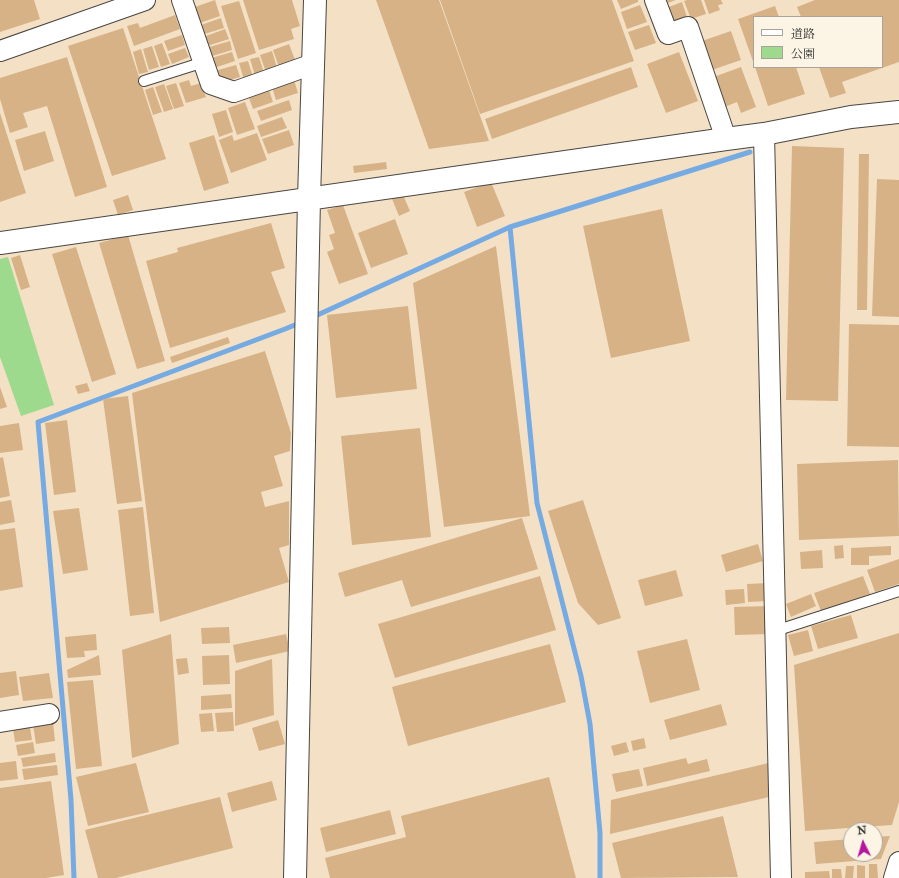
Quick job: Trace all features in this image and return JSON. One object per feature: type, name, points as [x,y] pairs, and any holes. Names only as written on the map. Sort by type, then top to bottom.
[{"type":"street","points":[[0,51],[145,0]]},
{"type":"street","points":[[182,0],[211,84],[234,92],[313,64]]},
{"type":"street","points":[[295,878],[309,199],[315,0]]},
{"type":"street","points":[[655,0],[668,34],[688,27],[726,139]]},
{"type":"street","points":[[0,243],[764,134],[851,117],[899,112]]},
{"type":"street","points":[[764,134],[781,878]]},
{"type":"street","points":[[0,722],[49,714]]},
{"type":"street","points":[[894,878],[899,862]]},
{"type":"lane","points":[[144,81],[204,62]]},
{"type":"lane","points":[[775,631],[899,591]]},
{"type":"green space","points":[[8,257],[54,405],[21,416],[0,357],[0,259]]},
{"type":"building","points":[[0,0],[34,0],[40,19],[0,32]]},
{"type":"building","points":[[215,0],[220,16],[197,24],[192,8]]},
{"type":"building","points":[[243,0],[292,0],[300,26],[291,29],[294,39],[259,50]]},
{"type":"building","points":[[376,0],[439,0],[489,141],[429,149]]},
{"type":"building","points":[[440,0],[612,0],[634,61],[480,114]]},
{"type":"building","points":[[617,0],[638,0],[638,2],[621,9]]},
{"type":"building","points":[[663,0],[676,0],[665,4]]},
{"type":"building","points":[[701,0],[706,14],[691,19],[684,1]]},
{"type":"building","points":[[704,0],[721,0],[723,4],[718,5],[720,10],[709,14]]},
{"type":"building","points":[[815,0],[899,0],[899,62],[883,68],[883,16],[801,16],[797,7]]},
{"type":"building","points":[[239,1],[256,53],[238,59],[221,6]]},
{"type":"building","points":[[682,2],[688,20],[673,25],[666,8]]},
{"type":"building","points":[[640,5],[647,22],[627,29],[621,12]]},
{"type":"building","points":[[775,6],[779,16],[753,16],[753,61],[738,19]]},
{"type":"building","points":[[175,15],[180,29],[134,46],[127,26],[138,23],[140,28]]},
{"type":"building","points":[[221,18],[224,28],[201,35],[198,26]]},
{"type":"building","points":[[649,25],[656,43],[635,50],[628,32]]},
{"type":"building","points":[[123,28],[166,159],[112,176],[68,46]]},
{"type":"building","points":[[225,29],[229,39],[204,47],[201,38]]},
{"type":"building","points":[[731,31],[741,60],[709,71],[699,42]]},
{"type":"building","points":[[182,35],[185,45],[168,51],[164,41]]},
{"type":"building","points":[[230,41],[232,50],[209,57],[206,48]]},
{"type":"building","points":[[162,43],[170,64],[161,67],[154,46]]},
{"type":"building","points":[[289,44],[297,65],[280,70],[273,50]]},
{"type":"building","points":[[152,46],[159,67],[149,70],[143,49]]},
{"type":"building","points":[[185,48],[189,57],[172,64],[168,54]]},
{"type":"building","points":[[141,49],[148,72],[139,74],[133,52]]},
{"type":"building","points":[[272,51],[278,71],[267,75],[260,55]]},
{"type":"building","points":[[232,52],[235,61],[211,69],[208,59]]},
{"type":"building","points":[[679,52],[698,101],[666,113],[647,64]]},
{"type":"building","points":[[67,57],[107,187],[75,197],[47,106],[23,113],[28,127],[10,133],[0,99],[0,78]]},
{"type":"building","points":[[259,57],[265,76],[256,79],[250,59]]},
{"type":"building","points":[[248,61],[254,80],[245,83],[239,63]]},
{"type":"building","points":[[236,65],[240,77],[226,81],[211,72]]},
{"type":"building","points":[[631,67],[638,87],[492,139],[485,119]]},
{"type":"building","points":[[741,67],[756,107],[741,113],[737,102],[722,108],[711,78]]},
{"type":"building","points":[[755,68],[796,68],[805,94],[768,106]]},
{"type":"building","points":[[819,68],[882,68],[842,82],[846,93],[830,98]]},
{"type":"building","points":[[189,80],[191,86],[201,83],[206,97],[186,103],[179,83]]},
{"type":"building","points":[[294,80],[298,93],[276,100],[272,87]]},
{"type":"building","points":[[176,83],[184,106],[174,109],[166,86]]},
{"type":"building","points":[[164,84],[173,109],[164,112],[155,87]]},
{"type":"building","points":[[153,87],[162,112],[153,115],[145,90]]},
{"type":"building","points":[[269,90],[273,102],[253,109],[249,98]]},
{"type":"building","points":[[289,100],[292,110],[261,121],[257,111]]},
{"type":"building","points":[[245,102],[255,129],[237,135],[228,108]]},
{"type":"building","points":[[226,110],[233,132],[219,137],[212,114]]},
{"type":"building","points":[[0,113],[26,193],[0,202]]},
{"type":"building","points":[[282,117],[287,128],[261,137],[257,126]]},
{"type":"building","points":[[289,130],[294,145],[268,154],[262,139]]},
{"type":"building","points":[[45,131],[54,161],[24,171],[15,140]]},
{"type":"building","points":[[257,133],[267,160],[231,173],[219,140],[232,135],[234,141]]},
{"type":"building","points":[[214,135],[229,183],[204,191],[189,143]]},
{"type":"building","points":[[792,146],[844,148],[838,401],[786,400]]},
{"type":"building","points":[[859,154],[869,154],[867,310],[857,310]]},
{"type":"building","points":[[386,162],[387,169],[354,173],[353,166]]},
{"type":"building","points":[[877,179],[899,180],[899,317],[872,316]]},
{"type":"building","points":[[491,182],[505,216],[477,227],[464,192]]},
{"type":"building","points":[[128,195],[133,210],[118,215],[113,200]]},
{"type":"building","points":[[403,195],[410,211],[399,216],[392,199]]},
{"type":"building","points":[[343,205],[368,274],[339,284],[327,252],[334,249],[329,235],[335,233],[327,210]]},
{"type":"building","points":[[662,209],[690,341],[611,358],[583,226]]},
{"type":"building","points":[[395,219],[408,254],[371,268],[358,233]]},
{"type":"building","points":[[271,223],[285,268],[271,272],[286,312],[170,348],[146,261],[178,252],[177,248]]},
{"type":"building","points":[[128,235],[165,361],[137,369],[99,243]]},
{"type":"building","points":[[496,246],[530,516],[444,527],[413,283]]},
{"type":"building","points":[[76,247],[116,374],[92,382],[52,254]]},
{"type":"building","points":[[20,255],[30,287],[21,290],[11,258]]},
{"type":"building","points":[[408,306],[417,389],[336,398],[327,315]]},
{"type":"building","points":[[849,324],[899,325],[899,447],[847,446]]},
{"type":"building","points":[[228,337],[230,343],[172,363],[170,357]]},
{"type":"building","points":[[265,351],[291,433],[290,451],[274,456],[283,486],[261,492],[265,507],[289,501],[289,545],[279,548],[289,582],[160,622],[132,393]]},
{"type":"building","points":[[87,383],[90,391],[78,394],[75,386]]},
{"type":"building","points":[[0,387],[7,407],[0,409]]},
{"type":"building","points":[[128,396],[142,501],[117,504],[103,399]]},
{"type":"building","points":[[67,420],[76,492],[54,495],[45,423]]},
{"type":"building","points":[[19,423],[23,450],[0,453],[0,426]]},
{"type":"building","points":[[420,428],[431,537],[352,545],[341,436]]},
{"type":"building","points":[[3,457],[10,496],[0,498],[0,458]]},
{"type":"building","points":[[898,460],[899,536],[799,540],[797,464]]},
{"type":"building","points":[[11,500],[15,522],[0,525],[0,502]]},
{"type":"building","points":[[583,500],[621,618],[598,625],[578,603],[548,511]]},
{"type":"building","points":[[143,507],[154,613],[130,616],[118,510]]},
{"type":"building","points":[[79,508],[88,570],[63,574],[53,511]]},
{"type":"building","points":[[522,518],[538,569],[411,607],[402,580],[345,597],[338,573]]},
{"type":"building","points":[[15,528],[23,587],[0,591],[0,530]]},
{"type":"building","points":[[758,544],[763,561],[726,572],[721,555]]},
{"type":"building","points":[[843,545],[844,558],[835,559],[834,546]]},
{"type":"building","points":[[891,546],[891,555],[869,556],[869,565],[851,565],[851,548]]},
{"type":"building","points":[[822,550],[823,568],[801,569],[800,552]]},
{"type":"building","points":[[899,559],[899,584],[875,592],[867,570]]},
{"type":"building","points":[[676,570],[683,596],[645,606],[638,580]]},
{"type":"building","points":[[540,576],[556,630],[395,678],[378,624]]},
{"type":"building","points":[[863,576],[870,594],[821,611],[814,593]]},
{"type":"building","points":[[769,583],[769,601],[748,602],[747,584]]},
{"type":"building","points":[[744,589],[745,603],[726,605],[725,590]]},
{"type":"building","points":[[811,594],[816,606],[791,617],[786,604]]},
{"type":"building","points":[[769,606],[770,634],[735,635],[734,607]]},
{"type":"building","points":[[851,615],[858,638],[818,649],[811,626]]},
{"type":"building","points":[[229,627],[230,643],[202,644],[201,628]]},
{"type":"building","points":[[808,630],[813,651],[794,656],[788,635]]},
{"type":"building","points":[[899,633],[899,802],[892,825],[883,826],[883,822],[843,822],[843,828],[805,831],[794,665]]},
{"type":"building","points":[[96,634],[97,650],[84,651],[85,657],[67,658],[65,637]]},
{"type":"building","points":[[171,634],[179,744],[132,758],[122,650]]},
{"type":"building","points":[[286,634],[290,651],[236,663],[233,645]]},
{"type":"building","points":[[687,639],[700,690],[650,703],[637,651]]},
{"type":"building","points":[[550,644],[566,702],[408,746],[392,687]]},
{"type":"building","points":[[99,655],[101,675],[68,678],[67,670]]},
{"type":"building","points":[[229,655],[230,684],[203,685],[202,656]]},
{"type":"building","points":[[187,658],[189,673],[178,675],[176,659]]},
{"type":"building","points":[[272,659],[274,715],[235,726],[235,671]]},
{"type":"building","points":[[16,671],[19,695],[0,698],[0,673]]},
{"type":"building","points":[[49,673],[53,698],[23,701],[19,677]]},
{"type":"building","points":[[93,680],[102,766],[76,769],[67,682]]},
{"type":"building","points":[[231,694],[232,708],[201,710],[201,696]]},
{"type":"building","points":[[721,704],[727,725],[670,740],[664,720]]},
{"type":"building","points":[[233,712],[234,731],[217,732],[215,713]]},
{"type":"building","points":[[212,713],[214,731],[201,732],[199,714]]},
{"type":"building","points":[[278,720],[285,744],[259,751],[252,728]]},
{"type":"building","points":[[53,723],[55,741],[36,744],[33,725]]},
{"type":"building","points":[[30,727],[32,740],[15,742],[13,729]]},
{"type":"building","points":[[644,738],[646,748],[633,751],[631,741]]},
{"type":"building","points":[[33,742],[35,753],[18,756],[16,745]]},
{"type":"building","points":[[626,742],[629,752],[614,756],[611,746]]},
{"type":"building","points":[[55,753],[56,762],[23,767],[21,758]]},
{"type":"building","points":[[686,758],[688,764],[707,759],[710,771],[647,786],[643,768]]},
{"type":"building","points":[[16,761],[18,779],[0,781],[0,763]]},
{"type":"building","points":[[773,762],[769,797],[610,834],[611,800]]},
{"type":"building","points":[[136,763],[149,812],[88,826],[76,777]]},
{"type":"building","points":[[57,765],[58,775],[24,780],[22,769]]},
{"type":"building","points":[[639,769],[643,786],[616,792],[612,774]]},
{"type":"building","points":[[549,777],[576,878],[330,878],[325,858],[406,837],[401,816]]},
{"type":"building","points":[[51,781],[64,875],[46,878],[0,878],[0,788]]},
{"type":"building","points":[[272,781],[277,800],[232,812],[227,793]]},
{"type":"building","points":[[220,797],[233,848],[116,878],[98,878],[85,830]]},
{"type":"building","points":[[390,810],[396,834],[326,852],[320,828]]},
{"type":"building","points":[[723,816],[738,877],[621,878],[612,843]]},
{"type":"building","points":[[883,836],[890,836],[883,854]]},
{"type":"building","points":[[843,840],[843,862],[816,864],[814,842]]},
{"type":"building","points":[[869,864],[877,864],[878,878],[869,878]]},
{"type":"building","points":[[857,865],[865,866],[865,878],[857,878]]},
{"type":"building","points":[[846,866],[854,866],[853,878],[845,878]]},
{"type":"building","points":[[832,869],[841,869],[842,878],[832,878]]},
{"type":"building","points":[[829,871],[830,878],[805,878],[805,872]]},
{"type":"waterway","points":[[313,317],[510,227],[750,152]]},
{"type":"waterway","points":[[510,227],[537,503],[581,676],[590,724],[600,833],[600,878]]},
{"type":"waterway","points":[[74,878],[71,800],[38,422],[302,322]]}]
